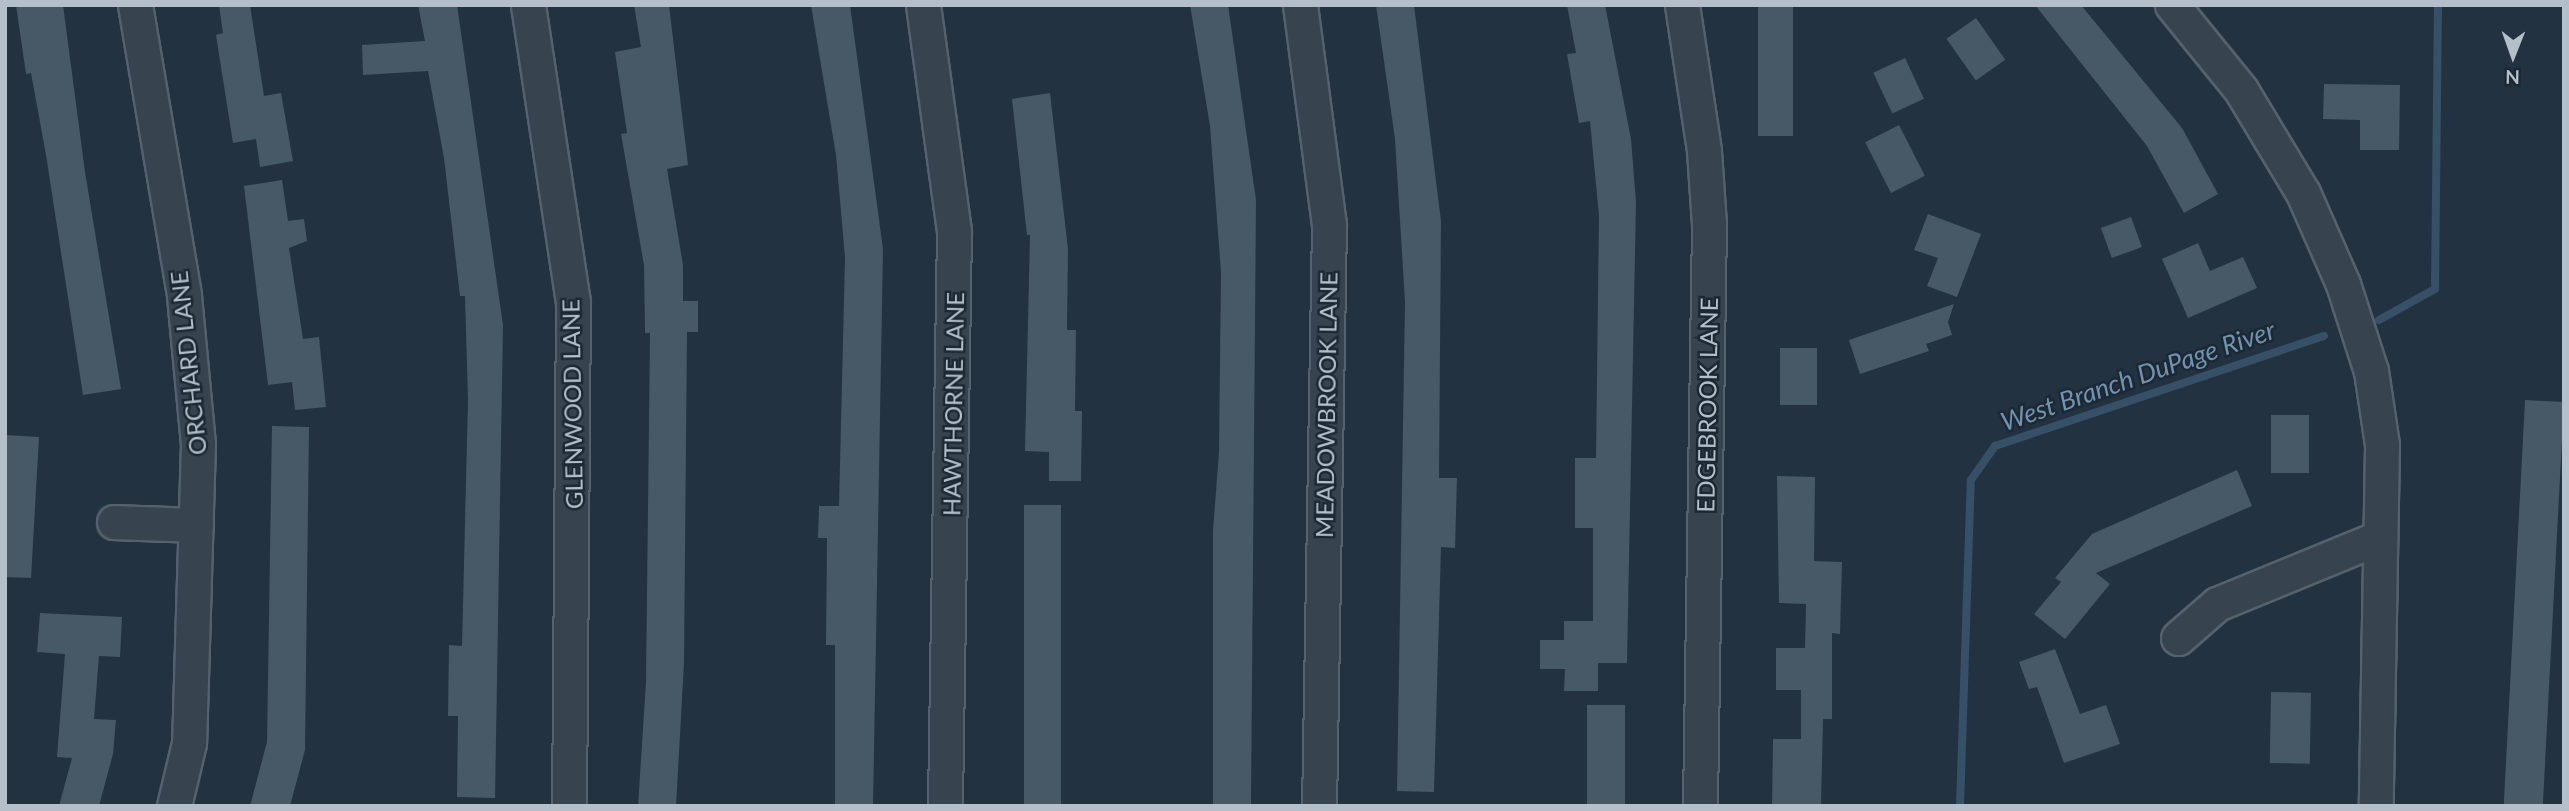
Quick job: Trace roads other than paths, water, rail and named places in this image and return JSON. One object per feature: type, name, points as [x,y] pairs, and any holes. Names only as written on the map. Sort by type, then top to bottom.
[{"type":"street","name":"ORCHARD LANE","points":[[135,5],[184,296],[198,443],[188,743],[174,806]]},
{"type":"street","name":"GLENWOOD LANE","points":[[528,5],[573,301],[569,806]]},
{"type":"street","name":"HAWTHORNE LANE","points":[[923,5],[954,230],[945,806]]},
{"type":"street","name":"MEADOWBROOK LANE","points":[[1300,5],[1329,224],[1319,806]]},
{"type":"street","name":"EDGEBROOK LANE","points":[[1682,5],[1704,151],[1709,225],[1700,806]]},
{"type":"street","points":[[2172,5],[2241,90],[2303,193],[2343,284],[2379,412],[2376,806]]},
{"type":"street","points":[[114,522],[197,525]]},
{"type":"street","points":[[2178,638],[2217,604],[2380,537]]},
{"type":"waterway","name":"West Branch DuPage River","points":[[2379,320],[2435,289],[2438,5]]},
{"type":"waterway","name":"West Branch DuPage River","points":[[1960,806],[1971,480],[1995,446],[2324,336]]}]
